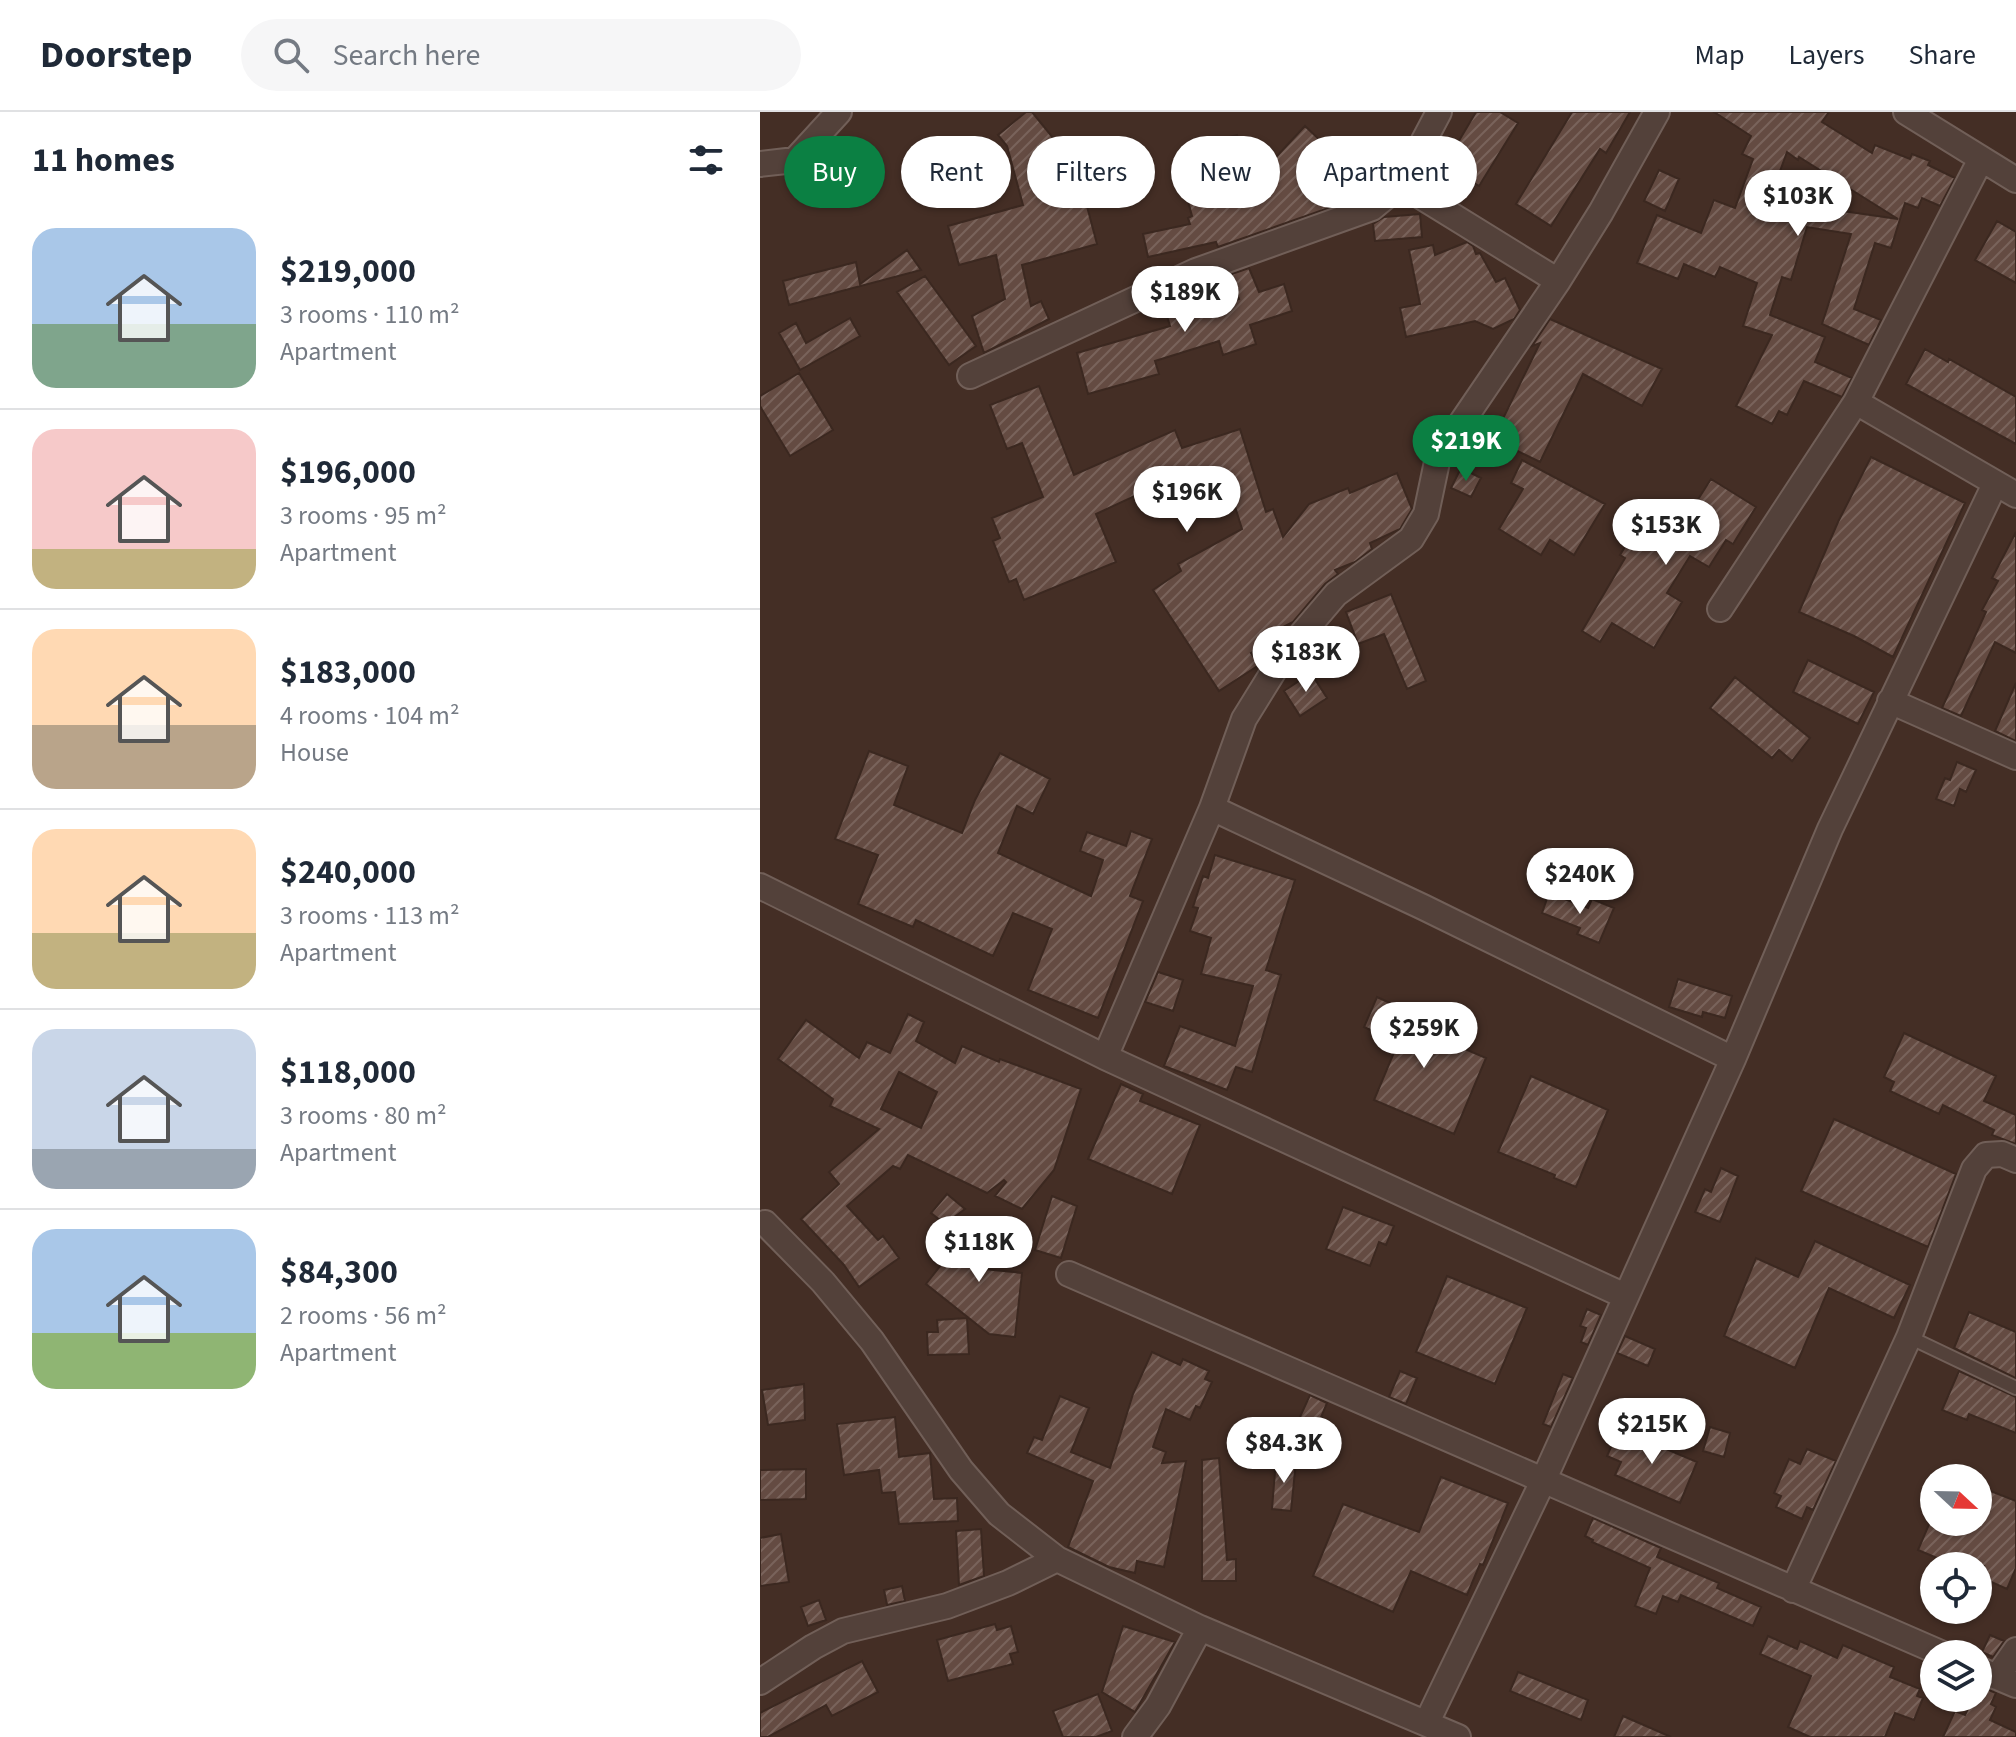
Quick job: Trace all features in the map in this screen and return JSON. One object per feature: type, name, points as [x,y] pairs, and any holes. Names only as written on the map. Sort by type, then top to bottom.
[{"type":"street","points":[[760,164],[795,160],[839,112]]},
{"type":"street","points":[[1426,136],[1439,112]]},
{"type":"street","points":[[1105,1057],[1212,808],[1244,719],[1283,656],[1336,594],[1411,539],[1426,514],[1438,457],[1558,281],[1657,112]]},
{"type":"street","points":[[1906,112],[2016,180]]},
{"type":"street","points":[[1720,609],[1856,402],[1981,159]]},
{"type":"street","points":[[970,376],[1196,271],[1372,208]]},
{"type":"street","points":[[1440,208],[1558,281]]},
{"type":"street","points":[[1427,1722],[1544,1479],[1733,1059],[1830,829],[1890,701],[2006,490],[1856,402]]},
{"type":"street","points":[[1890,701],[2016,757]]},
{"type":"street","points":[[1212,808],[1733,1059]]},
{"type":"street","points":[[760,886],[1105,1057],[1625,1296]]},
{"type":"street","points":[[1793,1590],[1909,1337],[1974,1169],[1986,1155],[2002,1154],[2016,1160]]},
{"type":"street","points":[[765,1223],[823,1282],[872,1341],[961,1470],[999,1514],[1057,1559],[1200,1628],[1458,1737]]},
{"type":"street","points":[[1069,1274],[1920,1644]]},
{"type":"street","points":[[760,1682],[843,1631],[947,1606],[1008,1583],[1057,1559]]},
{"type":"street","points":[[1135,1737],[1158,1706],[1200,1628]]},
{"type":"street","points":[[1997,1677],[2016,1650]]},
{"type":"lane","points":[[1909,1337],[2016,1388]]},
{"type":"building","points":[[1026,112],[1032,112],[1052,136],[1027,136],[1027,208],[1087,208],[1097,244],[1022,265],[1031,306],[1041,301],[1049,319],[984,353],[972,316],[1005,299],[996,255],[959,265],[948,226],[1023,205],[1011,161],[1011,136],[998,135]]},
{"type":"building","points":[[1476,112],[1500,112],[1518,123],[1479,186],[1477,136],[1462,136]]},
{"type":"building","points":[[1572,112],[1630,112],[1606,153],[1600,149],[1551,226],[1516,204]]},
{"type":"building","points":[[1714,112],[1829,112],[1822,122],[1872,153],[1875,145],[1910,159],[1912,154],[1930,161],[1928,165],[1955,178],[1940,206],[1922,198],[1918,208],[1905,203],[1891,248],[1875,243],[1854,309],[1881,320],[1869,345],[1822,324],[1851,234],[1807,227],[1791,280],[1782,277],[1770,315],[1825,337],[1815,362],[1852,378],[1842,397],[1804,381],[1787,415],[1779,411],[1772,424],[1736,406],[1772,335],[1743,326],[1757,283],[1720,267],[1715,277],[1684,264],[1678,279],[1637,263],[1657,215],[1701,233],[1714,200],[1735,208],[1753,159],[1742,154],[1751,136]],"holes":[[[1787,152],[1798,160],[1799,157],[1898,219],[1801,205],[1771,196]]]},
{"type":"building","points":[[1305,126],[1316,136],[1296,136],[1296,208],[1329,208],[1218,247],[1216,242],[1148,257],[1143,234],[1190,224],[1190,208],[1280,208],[1280,153]]},
{"type":"building","points":[[1659,170],[1679,179],[1665,211],[1644,201]]},
{"type":"building","points":[[1420,214],[1422,237],[1375,241],[1373,224],[1384,217]]},
{"type":"building","points":[[1997,221],[2016,232],[2016,283],[1975,260]]},
{"type":"building","points":[[1467,242],[1476,254],[1480,253],[1496,282],[1505,278],[1520,310],[1514,319],[1493,329],[1475,321],[1406,337],[1400,308],[1420,304],[1409,250],[1433,245],[1435,255]]},
{"type":"building","points":[[907,250],[921,270],[789,305],[783,281],[856,262],[860,284]]},
{"type":"building","points":[[1249,268],[1259,292],[1284,284],[1292,311],[1250,325],[1256,344],[1223,355],[1219,341],[1155,361],[1159,374],[1088,394],[1077,353],[1170,326],[1163,303],[1185,293],[1192,314],[1239,299],[1229,275]]},
{"type":"building","points":[[925,276],[976,346],[949,365],[897,292]]},
{"type":"building","points":[[850,318],[860,336],[800,370],[779,333],[796,323],[806,343]]},
{"type":"building","points":[[1550,319],[1662,369],[1642,406],[1583,374],[1540,462],[1493,439],[1540,343],[1532,346]]},
{"type":"building","points":[[1925,349],[2016,397],[2016,444],[1906,384]]},
{"type":"building","points":[[799,373],[833,430],[790,456],[760,406],[760,396]]},
{"type":"building","points":[[1039,386],[1074,475],[1175,430],[1182,448],[1240,429],[1266,512],[1273,509],[1283,537],[1309,504],[1348,488],[1350,493],[1397,473],[1412,509],[1400,529],[1370,543],[1372,549],[1355,562],[1335,570],[1338,574],[1325,584],[1293,622],[1285,626],[1287,628],[1251,653],[1259,665],[1219,691],[1153,590],[1181,571],[1178,564],[1242,529],[1228,484],[1166,510],[1156,486],[1096,514],[1116,562],[1024,600],[1016,579],[1009,582],[993,541],[1000,538],[992,518],[1043,497],[1022,443],[1007,449],[990,405]]},
{"type":"building","points":[[1871,457],[1965,503],[1893,657],[1799,612],[1838,522]]},
{"type":"building","points":[[1522,460],[1605,504],[1574,555],[1550,540],[1541,555],[1499,529],[1523,489],[1511,483]]},
{"type":"building","points":[[1461,468],[1481,478],[1471,497],[1451,488]]},
{"type":"building","points":[[1711,479],[1756,507],[1733,544],[1726,540],[1709,567],[1690,556],[1667,593],[1682,602],[1654,648],[1612,623],[1600,642],[1582,631],[1625,558],[1620,555],[1636,529],[1667,548]]},
{"type":"building","points":[[2016,532],[2016,653],[1995,642],[1961,716],[1942,708],[1986,612],[1982,610],[1998,581],[1992,578]]},
{"type":"building","points":[[1391,594],[1426,681],[1407,689],[1384,634],[1358,644],[1346,612]]},
{"type":"building","points":[[1808,660],[1874,692],[1858,724],[1793,692]]},
{"type":"building","points":[[1311,673],[1327,698],[1300,716],[1284,691]]},
{"type":"building","points":[[1735,677],[1810,738],[1792,761],[1779,750],[1772,758],[1710,708]]},
{"type":"building","points":[[2016,683],[2016,741],[1995,731]]},
{"type":"building","points":[[869,751],[908,766],[894,805],[962,833],[975,800],[1000,753],[1050,779],[1033,814],[1017,806],[998,853],[1091,896],[1103,860],[1080,851],[1087,832],[1126,846],[1131,831],[1152,839],[1130,896],[1143,901],[1098,1018],[1028,990],[1052,929],[1013,913],[993,956],[916,920],[913,927],[858,904],[878,855],[835,839]]},
{"type":"building","points":[[1957,762],[1976,770],[1966,792],[1960,789],[1954,806],[1936,799],[1945,778],[1950,780]]},
{"type":"building","points":[[1215,855],[1295,880],[1266,970],[1281,975],[1252,1072],[1236,1067],[1227,1090],[1164,1066],[1180,1026],[1235,1046],[1253,986],[1201,974],[1211,938],[1190,931],[1198,908],[1193,907],[1203,876],[1208,878]]},
{"type":"building","points":[[1549,893],[1588,908],[1592,899],[1614,908],[1599,943],[1577,934],[1580,928],[1542,913]]},
{"type":"building","points":[[1158,972],[1183,980],[1173,1011],[1145,1002]]},
{"type":"building","points":[[1678,979],[1732,996],[1725,1018],[1703,1012],[1702,1017],[1669,1007]]},
{"type":"building","points":[[1377,997],[1416,1015],[1411,1026],[1486,1058],[1454,1134],[1374,1100],[1398,1043],[1364,1027]]},
{"type":"building","points":[[908,1014],[924,1022],[916,1041],[955,1063],[962,1046],[999,1062],[1000,1059],[1081,1089],[1054,1170],[1022,1209],[995,1196],[1006,1182],[1004,1180],[987,1193],[908,1155],[900,1169],[893,1166],[847,1206],[878,1240],[883,1236],[899,1258],[859,1287],[844,1265],[801,1219],[839,1184],[829,1172],[879,1129],[830,1106],[833,1099],[778,1059],[806,1020],[859,1058],[867,1042],[890,1053]],"holes":[[[899,1072],[937,1092],[921,1128],[881,1109]]]},
{"type":"building","points":[[1904,1033],[1996,1076],[1984,1101],[2016,1115],[2016,1144],[1992,1135],[1994,1130],[1943,1105],[1939,1114],[1890,1091],[1894,1082],[1884,1077]]},
{"type":"building","points":[[1531,1076],[1608,1110],[1576,1187],[1498,1152]]},
{"type":"building","points":[[1121,1084],[1143,1094],[1140,1101],[1200,1125],[1172,1194],[1088,1159]]},
{"type":"building","points":[[1834,1119],[1956,1174],[1928,1247],[1801,1191]]},
{"type":"building","points":[[1721,1168],[1738,1176],[1720,1222],[1695,1212],[1705,1189],[1711,1192]]},
{"type":"building","points":[[947,1194],[965,1209],[945,1224],[931,1213]]},
{"type":"building","points":[[1052,1196],[1077,1206],[1061,1258],[1035,1250]]},
{"type":"building","points":[[1343,1207],[1394,1226],[1386,1245],[1379,1242],[1370,1266],[1326,1249]]},
{"type":"building","points":[[977,1219],[1000,1237],[974,1268],[1022,1273],[1015,1337],[989,1334],[926,1284]]},
{"type":"building","points":[[1815,1241],[1910,1285],[1894,1318],[1829,1288],[1795,1368],[1724,1336],[1756,1258],[1798,1277]]},
{"type":"building","points":[[1447,1276],[1527,1308],[1495,1384],[1416,1352]]},
{"type":"building","points":[[1587,1309],[1601,1315],[1588,1345],[1581,1342],[1586,1328],[1580,1326]]},
{"type":"building","points":[[1969,1312],[2016,1332],[2016,1378],[1954,1348]]},
{"type":"building","points":[[967,1318],[969,1354],[928,1355],[927,1332],[938,1332],[937,1320]]},
{"type":"building","points":[[1625,1336],[1655,1349],[1648,1366],[1617,1353]]},
{"type":"building","points":[[1152,1352],[1180,1365],[1183,1359],[1209,1371],[1205,1379],[1212,1382],[1200,1408],[1196,1406],[1190,1420],[1166,1409],[1153,1447],[1166,1452],[1162,1463],[1186,1461],[1164,1567],[1137,1561],[1135,1573],[1109,1567],[1068,1547],[1093,1481],[1027,1453],[1034,1437],[1042,1440],[1060,1396],[1089,1408],[1071,1452],[1110,1468],[1133,1394]]},
{"type":"building","points":[[1400,1371],[1417,1378],[1406,1404],[1389,1397]]},
{"type":"building","points":[[1959,1371],[2016,1397],[2016,1433],[1969,1414],[1967,1420],[1942,1410]]},
{"type":"building","points":[[1563,1374],[1573,1378],[1551,1427],[1543,1424]]},
{"type":"building","points":[[804,1384],[805,1420],[768,1425],[762,1390]]},
{"type":"building","points":[[1310,1395],[1327,1403],[1317,1427],[1299,1419]]},
{"type":"building","points":[[895,1417],[899,1457],[930,1453],[934,1499],[957,1498],[958,1521],[899,1524],[895,1492],[882,1493],[879,1470],[844,1475],[837,1424]]},
{"type":"building","points":[[1710,1427],[1730,1433],[1724,1457],[1703,1451]]},
{"type":"building","points":[[1619,1429],[1697,1462],[1680,1503],[1615,1475],[1621,1462],[1607,1456]]},
{"type":"building","points":[[1807,1449],[1836,1461],[1813,1510],[1807,1507],[1802,1519],[1776,1507],[1781,1496],[1774,1493],[1789,1459],[1800,1464]]},
{"type":"building","points":[[1219,1458],[1227,1560],[1236,1559],[1236,1581],[1202,1581],[1202,1460]]},
{"type":"building","points":[[1276,1459],[1296,1461],[1291,1511],[1272,1509]]},
{"type":"building","points":[[806,1469],[806,1499],[760,1500],[760,1470]]},
{"type":"building","points":[[1441,1477],[1508,1503],[1483,1565],[1480,1564],[1467,1595],[1411,1571],[1393,1612],[1313,1576],[1343,1504],[1419,1532]]},
{"type":"building","points":[[1992,1492],[2016,1501],[2016,1568],[2007,1589],[1992,1582],[1992,1552],[1918,1550],[1924,1536],[1992,1536]]},
{"type":"building","points":[[1593,1518],[1661,1548],[1657,1557],[1719,1583],[1717,1588],[1761,1607],[1753,1626],[1681,1595],[1678,1602],[1663,1596],[1656,1614],[1635,1606],[1650,1568],[1585,1536]]},
{"type":"building","points":[[981,1529],[984,1576],[959,1585],[956,1531]]},
{"type":"building","points":[[781,1534],[789,1582],[760,1586],[760,1538]]},
{"type":"building","points":[[902,1586],[905,1601],[887,1605],[884,1590]]},
{"type":"building","points":[[819,1600],[826,1620],[808,1626],[801,1607]]},
{"type":"building","points":[[995,1624],[997,1630],[1011,1626],[1018,1652],[1010,1654],[1013,1664],[948,1681],[937,1640]]},
{"type":"building","points":[[1123,1626],[1175,1642],[1135,1712],[1102,1692]]},
{"type":"building","points":[[1990,1635],[2004,1641],[1993,1657],[1992,1640],[1988,1640]]},
{"type":"building","points":[[1768,1636],[1797,1649],[1800,1641],[1837,1658],[1843,1645],[1894,1667],[1890,1677],[1920,1689],[1917,1696],[1920,1697],[1920,1705],[1914,1720],[1895,1713],[1885,1737],[1810,1737],[1788,1727],[1811,1676],[1760,1654]]},
{"type":"building","points":[[862,1661],[878,1692],[832,1716],[826,1705],[768,1737],[760,1737],[760,1713]]},
{"type":"building","points":[[1518,1672],[1588,1700],[1581,1720],[1510,1691]]},
{"type":"building","points":[[1098,1694],[1112,1731],[1096,1737],[1063,1737],[1053,1711]]},
{"type":"building","points":[[1992,1705],[1996,1707],[1990,1720],[2016,1732],[2016,1737],[1943,1737],[1955,1712],[1965,1715],[1966,1712],[1992,1712]]},
{"type":"building","points":[[1623,1716],[1671,1737],[1614,1737]]}]
